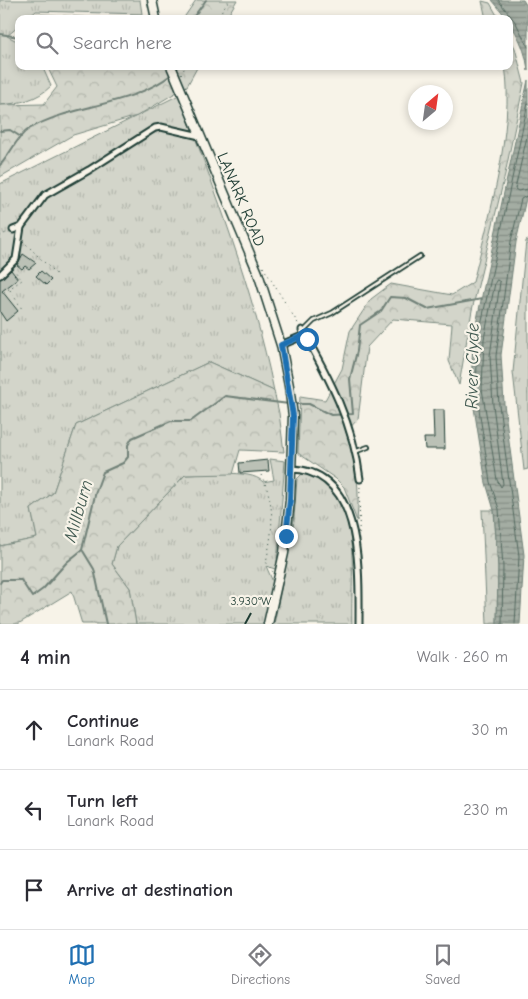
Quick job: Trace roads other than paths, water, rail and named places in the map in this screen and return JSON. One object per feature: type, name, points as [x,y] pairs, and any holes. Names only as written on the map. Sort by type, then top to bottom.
[{"type":"main road","points":[[152,0],[155,15]]},
{"type":"main road","name":"LANARK ROAD","points":[[174,70],[258,273],[281,345],[289,386],[293,416],[288,523],[280,577],[268,624]]},
{"type":"street","points":[[0,274],[11,266],[16,259],[21,227],[45,195],[89,170],[155,128],[161,126],[200,136]]},
{"type":"street","points":[[13,230],[21,227]]},
{"type":"street","points":[[303,331],[348,423],[357,451],[360,479]]},
{"type":"street","points":[[281,345],[300,337],[307,339]]},
{"type":"street","points":[[291,469],[305,469],[324,478],[336,491],[349,516],[358,556],[359,624]]},
{"type":"lane","points":[[303,331],[314,321],[332,313],[420,256]]},
{"type":"lane","points":[[357,451],[368,448]]},
{"type":"water","points":[[492,0],[523,0],[528,8],[528,71],[524,51],[513,28],[513,15],[504,15]]},
{"type":"water","name":"River Clyde","points":[[528,80],[528,190],[516,242],[501,355],[504,404],[524,555],[520,624],[497,624],[498,567],[494,510],[486,483],[471,389],[473,338]]},
{"type":"waterway","points":[[195,15],[206,0]]},
{"type":"waterway","points":[[0,34],[15,36]]},
{"type":"waterway","points":[[0,165],[21,136],[29,129],[65,114],[139,93],[156,85],[172,74]]},
{"type":"waterway","points":[[0,131],[10,130],[21,137]]},
{"type":"waterway","name":"Millburn","points":[[294,404],[309,404],[331,415],[353,414],[350,379],[357,351],[360,325],[381,311],[390,297],[406,298],[427,309],[482,299]]},
{"type":"waterway","name":"Millburn","points":[[0,583],[2,580],[21,580],[32,597],[43,589],[67,562],[82,550],[96,491],[103,472],[123,463],[128,457],[128,445],[132,438],[171,421],[191,421],[225,396],[289,404]]},
{"type":"waterway","points":[[83,551],[94,569],[106,624]]}]
